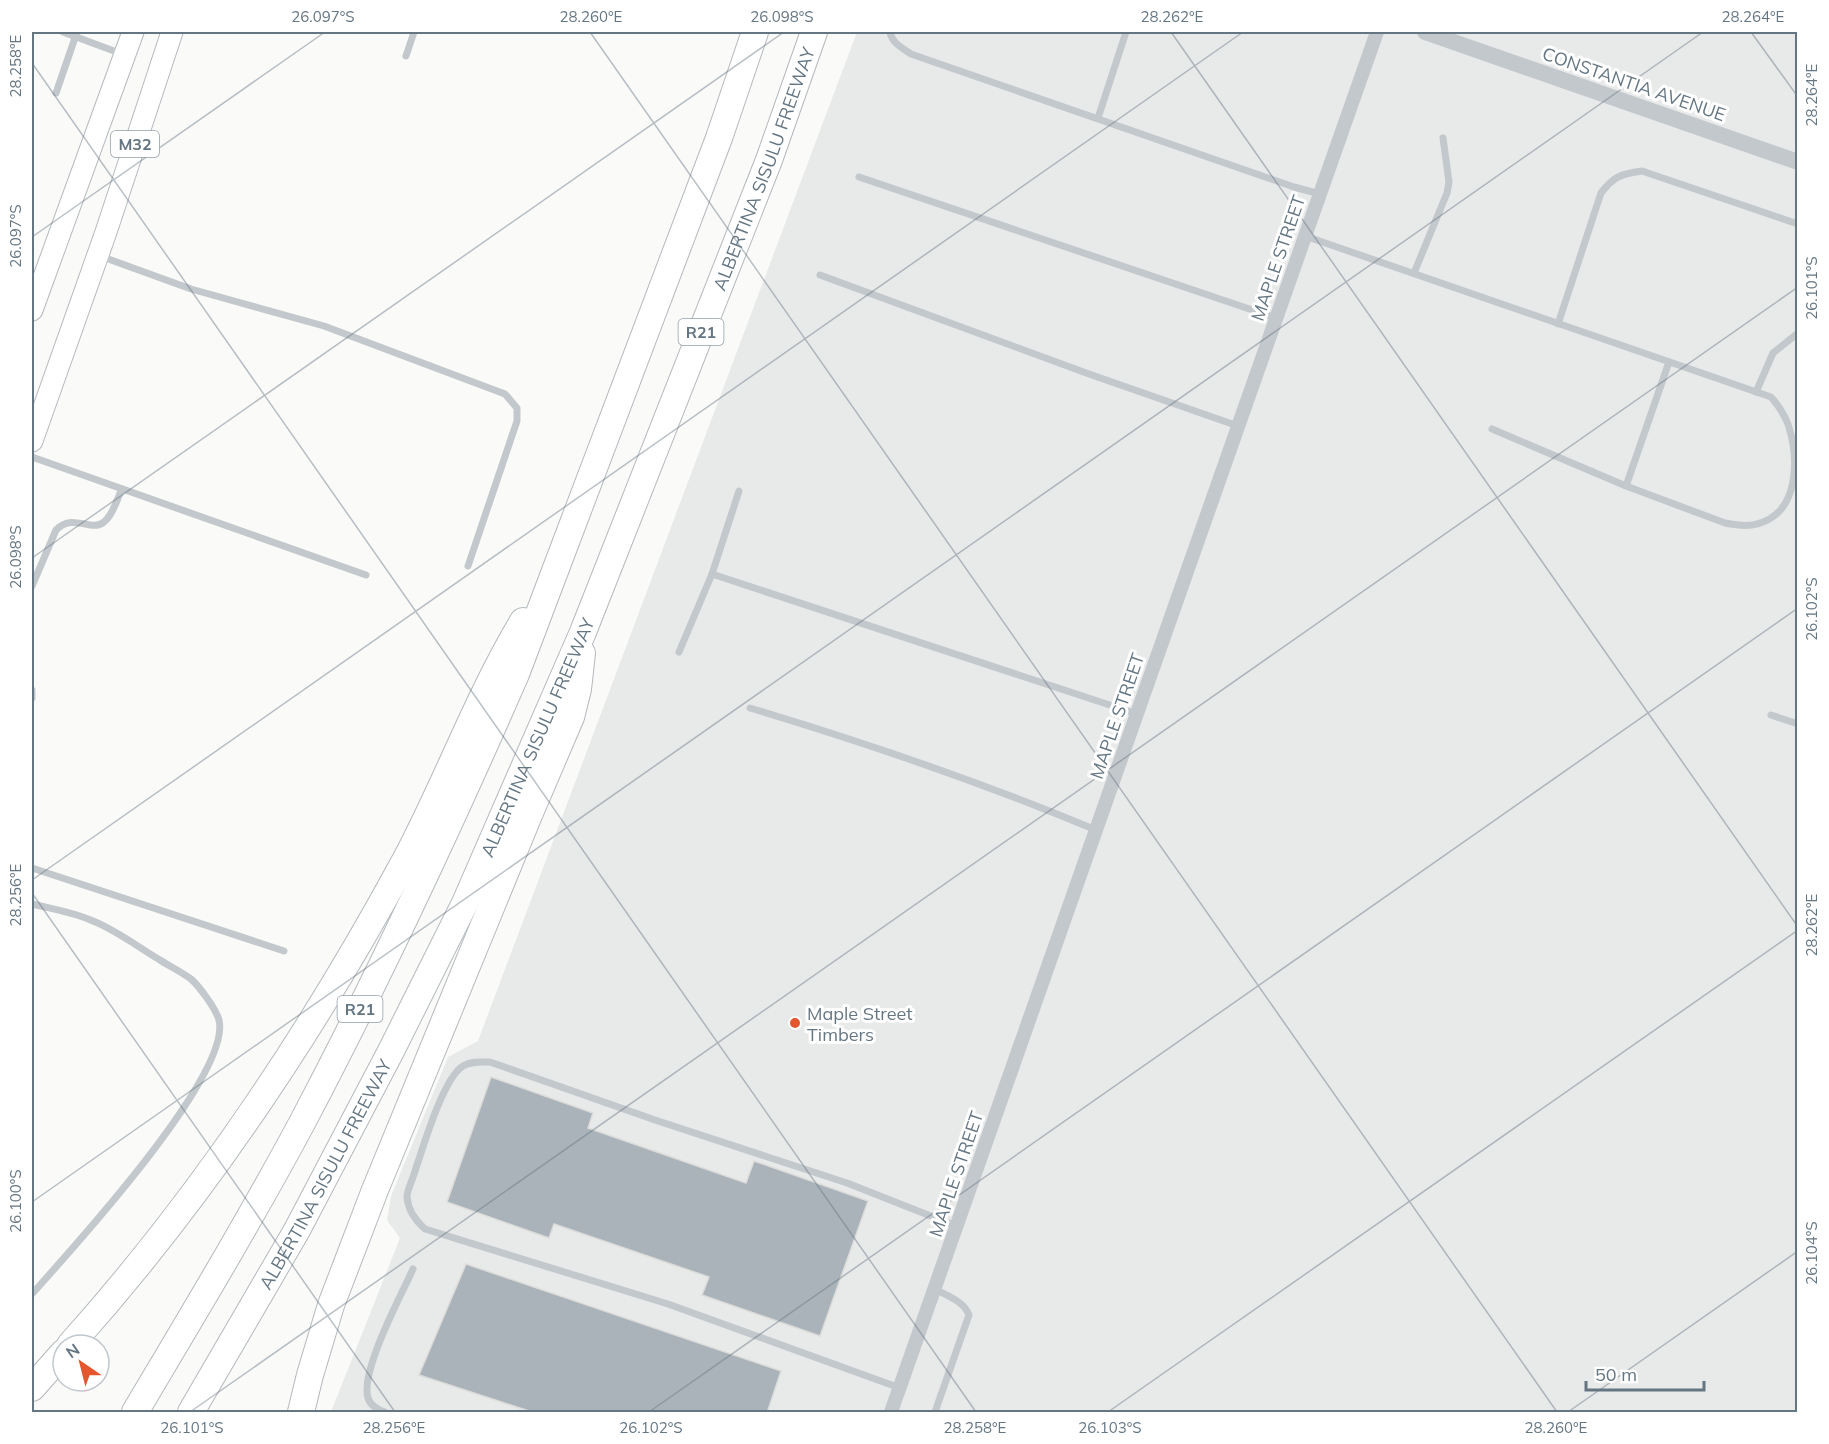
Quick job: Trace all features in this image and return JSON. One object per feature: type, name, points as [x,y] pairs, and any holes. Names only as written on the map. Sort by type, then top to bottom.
[{"type":"highway","name":"R21","points":[[135,1413],[225,1261],[303,1121],[410,909],[516,674],[719,138],[755,32]]},
{"type":"highway","name":"ALBERTINA SISULU FREEWAY","points":[[191,1413],[297,1230],[391,1051],[465,903],[583,632],[769,160],[814,32]]},
{"type":"highway","points":[[80,1333],[138,1266],[191,1197],[304,1033],[407,856],[448,775],[502,657],[527,614],[549,587]]},
{"type":"highway","points":[[301,1413],[331,1305],[375,1190],[571,717],[578,689],[583,632]]},
{"type":"highway","points":[[32,1388],[51,1367]]},
{"type":"main road","name":"M32","points":[[32,310],[133,32]]},
{"type":"main road","name":"M32","points":[[32,441],[98,256],[172,32]]},
{"type":"street","name":"MAPLE STREET","points":[[891,1413],[1377,32]]},
{"type":"street","name":"CONSTANTIA AVENUE","points":[[1425,32],[1797,162]]},
{"type":"lane","points":[[63,32],[76,34],[124,55]]},
{"type":"lane","points":[[406,56],[414,32]]},
{"type":"lane","points":[[890,32],[898,45],[911,54],[1283,184],[1320,194]]},
{"type":"lane","points":[[1098,118],[1126,32]]},
{"type":"lane","points":[[56,93],[76,34]]},
{"type":"lane","points":[[1414,273],[1447,193],[1449,182],[1443,138]]},
{"type":"lane","points":[[1558,324],[1601,193],[1611,180],[1626,173],[1641,171],[1797,224]]},
{"type":"lane","points":[[859,177],[1276,318]]},
{"type":"lane","points":[[1305,236],[1771,397],[1780,408],[1787,423],[1794,459],[1794,477],[1784,505],[1772,518],[1757,524],[1725,523],[1626,486],[1492,429]]},
{"type":"lane","points":[[98,256],[191,289],[324,326],[505,394],[517,408],[517,421],[468,566]]},
{"type":"lane","points":[[820,275],[1238,426]]},
{"type":"lane","points":[[1755,392],[1773,353],[1797,333]]},
{"type":"lane","points":[[1626,486],[1669,362]]},
{"type":"lane","points":[[32,457],[366,574]]},
{"type":"lane","points":[[32,586],[56,530],[61,524],[69,522],[99,526],[111,514],[122,489]]},
{"type":"lane","points":[[679,652],[712,574],[740,491]]},
{"type":"lane","points":[[712,574],[1137,714]]},
{"type":"lane","points":[[32,690],[32,698]]},
{"type":"lane","points":[[750,708],[871,745],[1021,799],[1096,830]]},
{"type":"lane","points":[[1771,715],[1797,724]]},
{"type":"lane","points":[[32,868],[284,951]]},
{"type":"lane","points":[[32,904],[69,912],[95,921],[191,979],[219,1020],[219,1041],[203,1077],[164,1137],[96,1222],[32,1294]]},
{"type":"lane","points":[[900,1388],[668,1304],[425,1229],[417,1222],[407,1196],[430,1126],[448,1085],[461,1067],[470,1062],[490,1062],[847,1183],[957,1226]]},
{"type":"lane","points":[[385,1413],[377,1409],[368,1399],[366,1382],[380,1341],[413,1269]]},
{"type":"lane","points":[[935,1289],[962,1304],[969,1315],[935,1413]]},
{"type":"shaded area","points":[[857,32],[1797,32],[1797,1412],[331,1412],[400,1238],[387,1220],[391,1196],[448,1057],[478,1041]]},
{"type":"building","points":[[491,1077],[593,1113],[588,1128],[746,1183],[754,1161],[868,1201],[820,1336],[702,1295],[709,1277],[554,1224],[549,1238],[447,1202]]},
{"type":"building","points":[[466,1264],[781,1371],[767,1413],[535,1413],[419,1375]]},
{"type":"place","name":"Maple Street Timbers","points":[[795,1023]]}]
